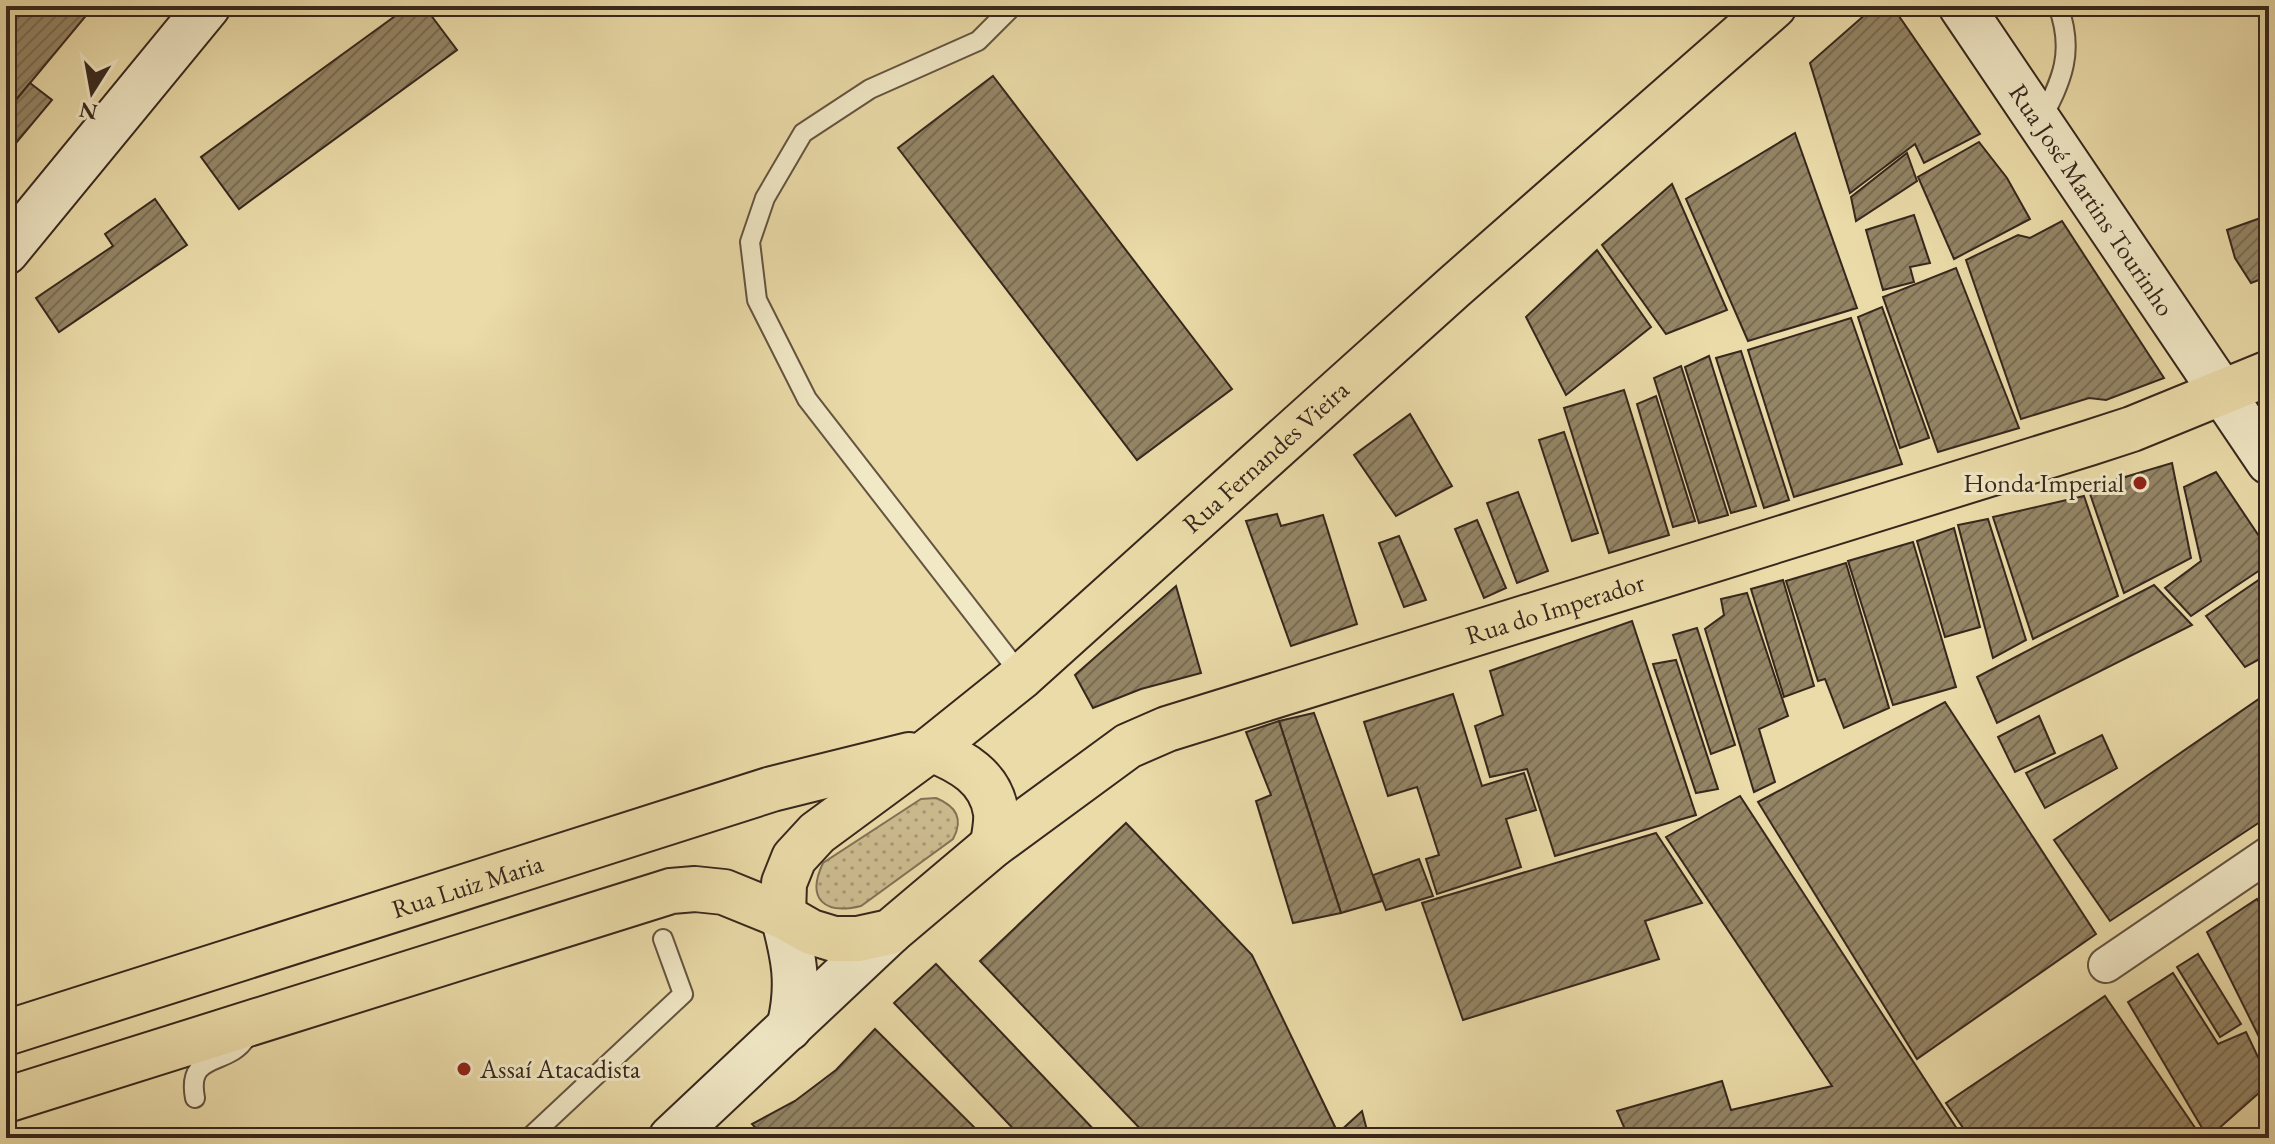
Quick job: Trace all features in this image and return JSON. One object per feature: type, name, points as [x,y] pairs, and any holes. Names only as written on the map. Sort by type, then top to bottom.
[{"type":"main road","points":[[6,252],[208,6]]},
{"type":"main road","name":"Rua Fernandes Vieira","points":[[783,916],[784,883],[794,858],[817,833],[931,749],[1022,676],[1774,6]]},
{"type":"main road","name":"Rua José Martins Tourinho","points":[[1961,6],[2269,462]]},
{"type":"main road","name":"Rua do Imperador","points":[[890,932],[993,845],[1128,746],[1167,729],[2089,443],[2132,429],[2269,373]]},
{"type":"main road","points":[[931,749],[958,760],[977,775],[989,792],[996,814],[993,845]]},
{"type":"main road","name":"Rua Luiz Maria","points":[[6,1033],[772,789],[931,749]]},
{"type":"main road","points":[[6,1100],[671,891],[695,889],[724,892],[783,916],[811,932],[834,939],[858,939],[890,932]]},
{"type":"main road","points":[[783,916],[796,978],[796,1001],[789,1028]]},
{"type":"main road","points":[[671,1138],[890,932]]},
{"type":"street","points":[[2106,965],[2269,854]]},
{"type":"lane","points":[[1013,6],[978,41],[870,89],[803,133],[765,198],[750,242],[757,300],[807,399],[1022,676]]},
{"type":"lane","points":[[2039,122],[2062,79],[2065,55],[2063,18],[2058,6]]},
{"type":"lane","points":[[529,1138],[683,994],[663,939]]},
{"type":"lane","points":[[195,1098],[192,1082],[198,1068],[240,1048],[255,1021]]},
{"type":"shaded area","points":[[936,798],[949,805],[956,814],[958,825],[953,839],[861,906],[837,908],[822,901],[817,886],[823,863],[921,799]]},
{"type":"building","points":[[6,6],[94,6],[6,112]]},
{"type":"building","points":[[409,6],[424,6],[457,50],[239,209],[201,157]]},
{"type":"building","points":[[1875,6],[1892,6],[1980,134],[1924,163],[1915,144],[1850,193],[1810,63]]},
{"type":"building","points":[[993,76],[1232,389],[1137,460],[898,148]]},
{"type":"building","points":[[30,83],[52,100],[6,155],[6,112]]},
{"type":"building","points":[[1795,133],[1857,308],[1748,341],[1686,199]]},
{"type":"building","points":[[1979,142],[2007,178],[2030,219],[1954,259],[1918,177]]},
{"type":"building","points":[[1907,153],[1917,181],[1856,221],[1851,197]]},
{"type":"building","points":[[1672,184],[1727,310],[1666,334],[1602,245]]},
{"type":"building","points":[[155,199],[187,245],[59,332],[36,298],[113,246],[105,234]]},
{"type":"building","points":[[1914,215],[1930,263],[1910,267],[1914,282],[1883,290],[1866,230]]},
{"type":"building","points":[[2269,215],[2269,276],[2251,283],[2235,258],[2227,230]]},
{"type":"building","points":[[2062,221],[2164,378],[2106,400],[2089,398],[2021,419],[1966,260],[2018,235],[2030,238]]},
{"type":"building","points":[[1597,250],[1651,327],[1566,395],[1526,317]]},
{"type":"building","points":[[1956,268],[2019,428],[1938,452],[1883,297]]},
{"type":"building","points":[[1882,307],[1929,438],[1900,448],[1858,317]]},
{"type":"building","points":[[1851,318],[1902,464],[1794,497],[1748,350]]},
{"type":"building","points":[[1741,351],[1789,500],[1764,508],[1716,358]]},
{"type":"building","points":[[1709,356],[1756,506],[1731,513],[1685,367]]},
{"type":"building","points":[[1681,366],[1728,515],[1699,523],[1654,378]]},
{"type":"building","points":[[1624,390],[1669,535],[1609,553],[1564,408]]},
{"type":"building","points":[[1656,396],[1695,521],[1673,527],[1637,404]]},
{"type":"building","points":[[1410,414],[1452,486],[1396,516],[1354,455]]},
{"type":"building","points":[[1564,432],[1598,533],[1572,541],[1539,440]]},
{"type":"building","points":[[2172,463],[2191,558],[2124,593],[2088,488]]},
{"type":"building","points":[[2216,472],[2269,551],[2269,564],[2191,616],[2165,588],[2201,561],[2184,487]]},
{"type":"building","points":[[1518,492],[1548,571],[1517,583],[1487,503]]},
{"type":"building","points":[[2084,496],[2118,596],[2033,639],[1993,517]]},
{"type":"building","points":[[1277,514],[1281,526],[1323,515],[1357,624],[1291,646],[1246,521]]},
{"type":"building","points":[[1988,519],[2026,640],[1993,658],[1958,525]]},
{"type":"building","points":[[1477,520],[1506,588],[1484,598],[1455,529]]},
{"type":"building","points":[[1954,528],[1980,627],[1945,637],[1917,541]]},
{"type":"building","points":[[1399,536],[1426,600],[1404,607],[1379,543]]},
{"type":"building","points":[[1913,542],[1956,687],[1893,705],[1848,561]]},
{"type":"building","points":[[1846,563],[1889,708],[1844,728],[1825,679],[1818,681],[1786,581]]},
{"type":"building","points":[[2269,573],[2269,654],[2245,667],[2206,616]]},
{"type":"building","points":[[1783,580],[1814,686],[1784,697],[1751,589]]},
{"type":"building","points":[[2154,585],[2192,625],[1997,723],[1977,677]]},
{"type":"building","points":[[1176,586],[1201,673],[1141,689],[1093,708],[1075,675]]},
{"type":"building","points":[[1747,593],[1788,716],[1759,729],[1775,782],[1754,792],[1705,629],[1724,615],[1721,599]]},
{"type":"building","points":[[1632,621],[1696,815],[1555,856],[1527,769],[1490,777],[1475,726],[1503,715],[1490,671]]},
{"type":"building","points":[[1697,628],[1735,745],[1711,754],[1673,635]]},
{"type":"building","points":[[1676,660],[1718,789],[1696,793],[1653,664]]},
{"type":"building","points":[[2269,692],[2269,816],[2110,921],[2054,840]]},
{"type":"building","points":[[1453,694],[1482,786],[1524,773],[1536,810],[1506,819],[1521,867],[1437,894],[1426,859],[1439,855],[1417,787],[1388,796],[1364,722]]},
{"type":"building","points":[[1945,702],[2096,934],[1917,1059],[1758,802]]},
{"type":"building","points":[[1314,713],[1382,901],[1341,913],[1279,721]]},
{"type":"building","points":[[2039,716],[2055,753],[2015,772],[1998,737]]},
{"type":"building","points":[[1279,721],[1341,913],[1293,923],[1256,801],[1271,795],[1246,732]]},
{"type":"building","points":[[2102,735],[2117,768],[2045,808],[2026,773]]},
{"type":"building","points":[[1740,796],[1963,1138],[1612,1138],[1627,1134],[1617,1111],[1722,1081],[1731,1110],[1832,1086],[1666,837]]},
{"type":"building","points":[[1126,823],[1252,955],[1338,1133],[1362,1111],[1369,1138],[1149,1138],[980,961]]},
{"type":"building","points":[[1656,833],[1702,903],[1645,921],[1659,959],[1463,1020],[1422,903]]},
{"type":"building","points":[[1419,859],[1433,896],[1386,910],[1373,875]]},
{"type":"building","points":[[2257,899],[2269,918],[2269,1057],[2207,932]]},
{"type":"building","points":[[2198,954],[2241,1024],[2220,1037],[2177,967]]},
{"type":"building","points":[[936,964],[1098,1134],[1094,1138],[1022,1138],[894,1003]]},
{"type":"building","points":[[2173,973],[2218,1044],[2246,1032],[2269,1080],[2269,1084],[2208,1138],[2128,1002]]},
{"type":"building","points":[[2105,996],[2202,1138],[1970,1138],[1946,1103]]},
{"type":"building","points":[[875,1029],[985,1138],[765,1138],[752,1124],[795,1101],[836,1070]]},
{"type":"place","name":"Honda Imperial","points":[[2140,483]]},
{"type":"place","name":"Assaí Atacadista","points":[[464,1069]]}]
